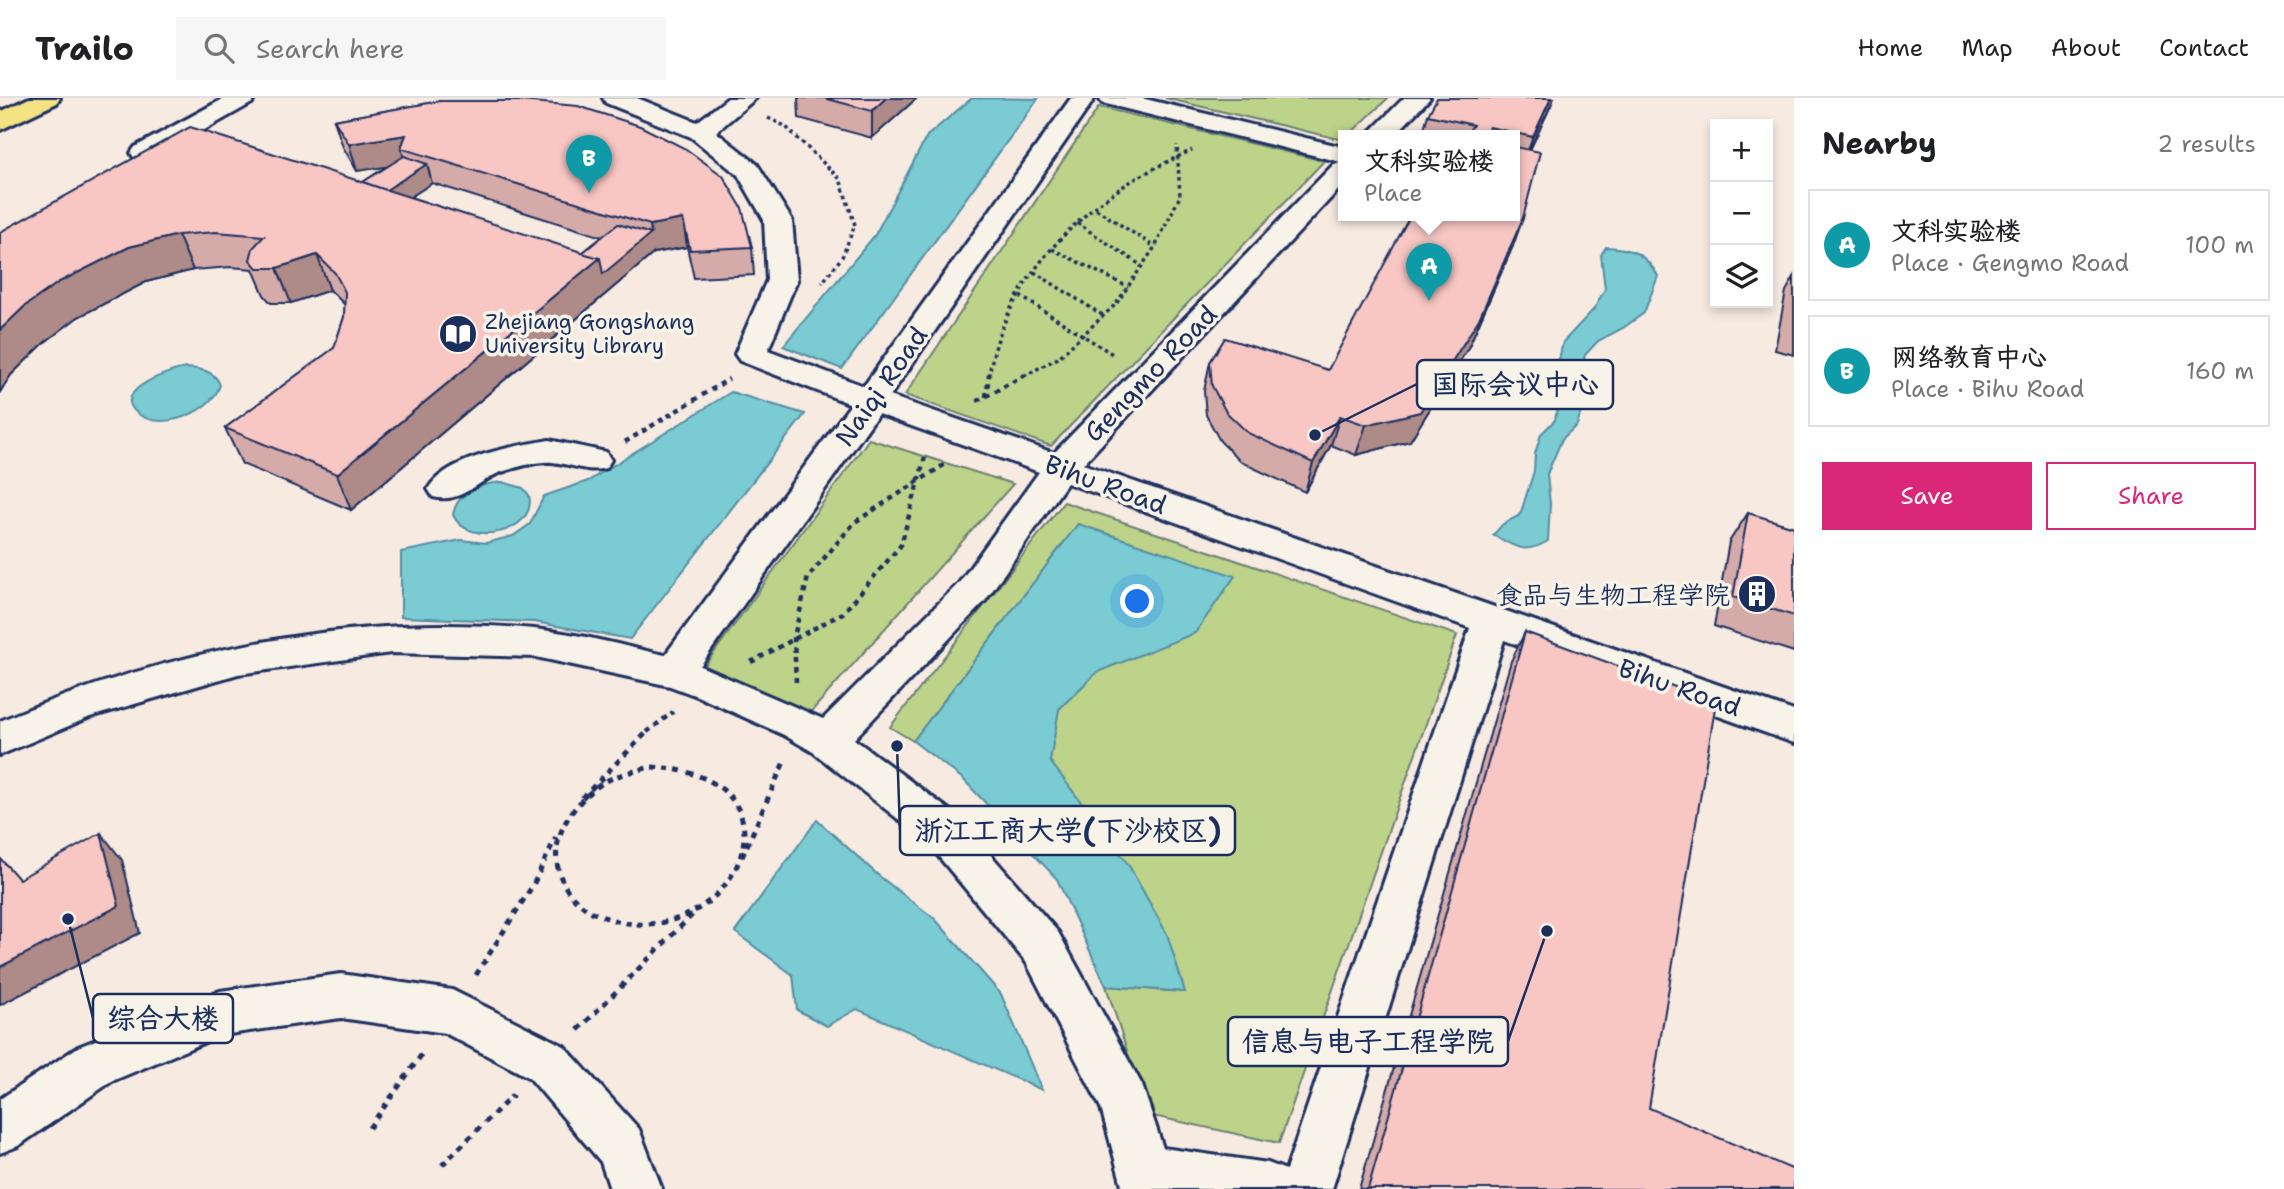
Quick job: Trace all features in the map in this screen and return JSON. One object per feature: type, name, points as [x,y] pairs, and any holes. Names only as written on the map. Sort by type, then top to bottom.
[{"type":"main road","points":[[0,122],[48,98]]},
{"type":"street","points":[[121,166],[243,98]]},
{"type":"street","name":"Bihu Road","points":[[615,98],[700,132],[748,170],[778,220],[782,280],[751,354],[1060,468],[1794,727]]},
{"type":"street","points":[[700,132],[744,98]]},
{"type":"street","name":"Naiqi Road","points":[[693,678],[872,400],[1083,98]]},
{"type":"street","points":[[1111,98],[1338,154]]},
{"type":"street","points":[[1385,130],[1418,98]]},
{"type":"street","name":"Gengmo Road","points":[[827,740],[972,592],[1060,468],[1338,175]]},
{"type":"street","points":[[445,489],[495,461],[550,451],[594,460]]},
{"type":"street","points":[[1306,1189],[1491,622]]},
{"type":"street","points":[[0,739],[78,705],[238,659],[391,639],[536,643],[693,678],[798,724],[827,740],[941,828],[1042,947],[1124,1102],[1147,1180],[1268,1189]]},
{"type":"street","points":[[0,1128],[95,1064],[220,1013],[341,996],[452,1012],[547,1062],[621,1147],[636,1189]]},
{"type":"path","points":[[582,798],[599,785],[625,773],[652,767],[680,768],[705,776],[725,790],[739,810],[745,832],[742,857],[733,877],[699,909],[668,922],[635,926],[603,919],[578,905],[561,884],[555,857],[559,831],[582,798],[615,761],[649,730],[693,678],[793,637],[843,613],[901,545],[936,423],[1058,358],[1116,304],[1155,247],[1180,196],[1176,158],[1179,115]]},
{"type":"path","points":[[1096,208],[1155,247]]},
{"type":"path","points":[[1077,223],[1142,266]]},
{"type":"path","points":[[1052,249],[1128,287]]},
{"type":"path","points":[[1034,272],[1104,316]]},
{"type":"path","points":[[1020,296],[1147,377]]},
{"type":"green space","points":[[1165,98],[1388,98],[1354,130],[1338,130],[1338,139]]},
{"type":"green space","points":[[1099,107],[1324,161],[1051,446],[905,395]]},
{"type":"green space","points":[[869,439],[1013,484],[810,713],[703,668]]},
{"type":"green space","points":[[1064,502],[1457,635],[1279,1143],[1148,1115],[1106,986],[1184,992],[1049,761],[1059,709],[1097,672],[1194,633],[1078,524],[913,741],[890,727]]},
{"type":"water","points":[[972,98],[1038,99],[842,369],[783,346],[875,235],[927,136]]},
{"type":"water","points":[[1606,247],[1637,253],[1658,276],[1644,313],[1598,341],[1585,355],[1580,378],[1583,405],[1577,425],[1562,439],[1547,474],[1550,504],[1548,541],[1533,548],[1520,548],[1493,535],[1503,524],[1520,515],[1534,471],[1535,454],[1541,434],[1555,420],[1559,397],[1557,367],[1563,342],[1594,309],[1605,289],[1601,255]]},
{"type":"water","points":[[186,368],[206,371],[214,376],[220,385],[215,395],[197,411],[184,417],[159,421],[147,419],[130,405],[131,397],[146,383]]},
{"type":"water","points":[[731,392],[805,414],[630,639],[534,622],[401,617],[401,552],[461,540],[486,543],[513,536],[530,524],[544,496],[588,481]]},
{"type":"water","points":[[502,482],[523,488],[529,495],[529,508],[523,519],[500,532],[472,531],[461,525],[453,515],[459,500],[478,487]]},
{"type":"water","points":[[1078,524],[1235,576],[1195,633],[1097,672],[1059,709],[1050,761],[1128,864],[1167,934],[1185,992],[1106,986],[1057,879],[963,779],[913,741]]},
{"type":"water","points":[[817,820],[879,876],[935,919],[1001,994],[1042,1090],[857,1009],[827,1026],[797,1010],[793,975],[735,932]]},
{"type":"building","points":[[824,98],[886,98],[872,111]]},
{"type":"building","points":[[1437,98],[1551,98],[1533,137],[1520,134],[1520,130],[1489,127],[1488,130],[1470,130],[1473,125],[1428,115]]},
{"type":"building","points":[[440,101],[520,101],[578,106],[640,126],[686,149],[723,176],[742,208],[752,247],[690,250],[683,219],[650,225],[401,148],[406,135],[349,144],[334,120]]},
{"type":"building","name":"Zhejiang Gongshang University Library","points":[[190,127],[600,258],[337,474],[225,428],[334,348],[344,317],[345,292],[335,273],[317,255],[277,268],[257,268],[250,260],[253,248],[264,236],[216,232],[178,235],[129,247],[59,282],[25,306],[0,330],[0,232]]},
{"type":"building","points":[[1520,148],[1540,152],[1523,218],[1479,319],[1420,412],[1366,425],[1340,416],[1313,463],[1248,433],[1226,412],[1212,386],[1210,362],[1225,338],[1328,370],[1408,221],[1520,221]]},
{"type":"building","points":[[404,156],[427,164],[386,190],[363,182]]},
{"type":"building","points":[[618,224],[651,234],[603,274],[600,258],[582,253]]},
{"type":"building","points":[[1748,513],[1794,527],[1794,616],[1733,597]]},
{"type":"building","points":[[1525,632],[1716,702],[1649,1108],[1794,1170],[1794,1189],[1368,1189]]},
{"type":"building","points":[[101,833],[119,906],[0,967],[0,858],[19,879]]},
{"type":"place","name":"网络教育中心","points":[[589,193]]},
{"type":"place","name":"文科实验楼","points":[[1429,301]]},
{"type":"place","name":"Zhejiang Gongshang University Library","points":[[458,334]]},
{"type":"place","name":"国际会议中心","points":[[1315,435]]},
{"type":"place","name":"食品与生物工程学院","points":[[1757,594]]},
{"type":"place","name":"浙江工商大学(下沙校区)","points":[[897,746]]},
{"type":"place","name":"综合大楼","points":[[68,919]]},
{"type":"place","name":"信息与电子工程学院","points":[[1547,931]]}]
